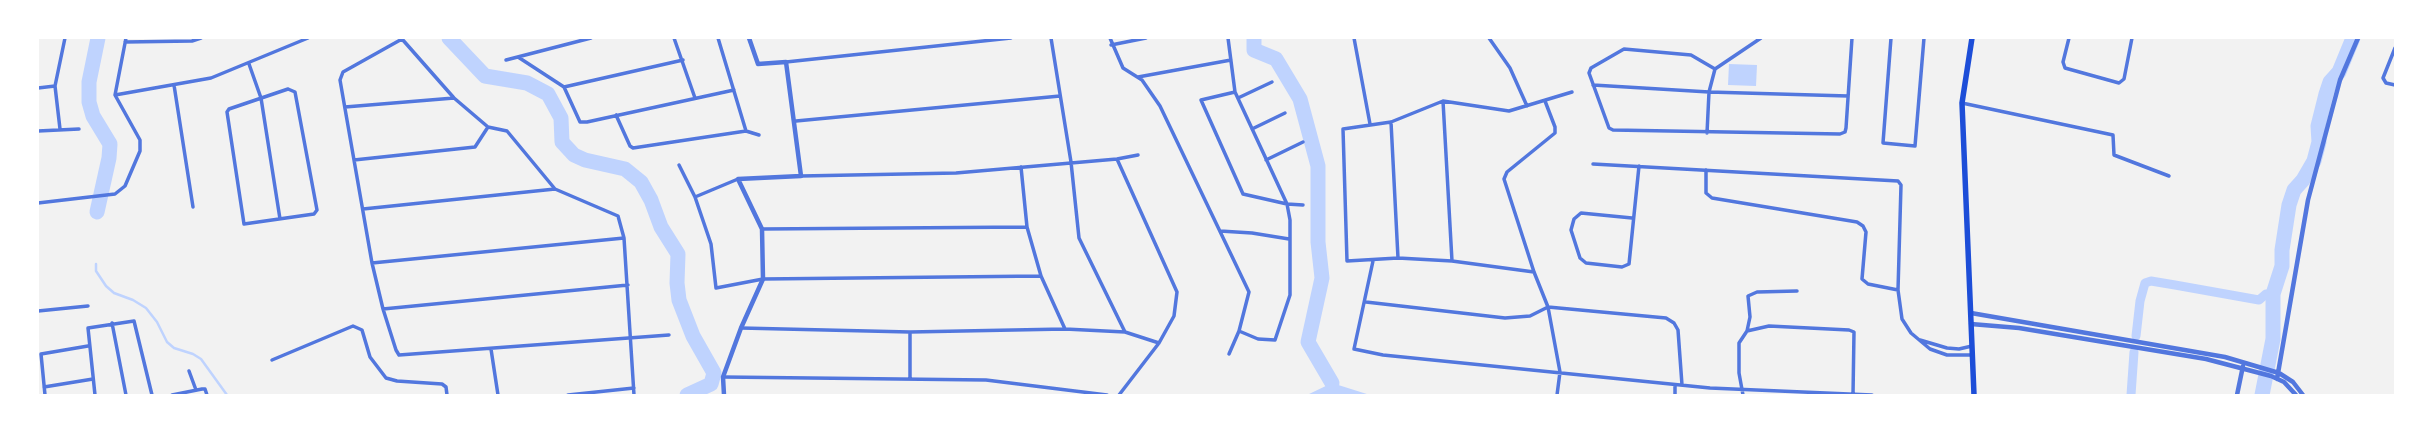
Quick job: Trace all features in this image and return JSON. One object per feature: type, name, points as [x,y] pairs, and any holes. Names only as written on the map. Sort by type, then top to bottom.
[{"type":"main road","points":[[1972,38],[1962,103],[1974,395]]},
{"type":"street","points":[[60,129],[55,86],[65,38]]},
{"type":"street","points":[[38,204],[115,194],[125,186],[140,151],[140,140],[115,95],[126,40],[192,42],[201,38]]},
{"type":"street","points":[[115,95],[211,78],[249,64],[308,38]]},
{"type":"street","points":[[506,60],[591,38]]},
{"type":"street","points":[[674,38],[683,60],[695,98]]},
{"type":"street","points":[[718,38],[746,131]]},
{"type":"street","points":[[748,38],[758,64],[1011,38]]},
{"type":"street","points":[[1051,38],[1071,162],[1079,238],[1125,332]]},
{"type":"street","points":[[1110,38],[1123,68],[1142,80],[1160,106],[1249,292],[1239,331],[1229,354]]},
{"type":"street","points":[[1112,45],[1146,38]]},
{"type":"street","points":[[1228,38],[1235,92],[1287,204],[1290,220],[1290,295],[1275,340],[1258,339],[1239,331]]},
{"type":"street","points":[[1354,38],[1370,124]]},
{"type":"street","points":[[1488,38],[1510,68],[1527,106]]},
{"type":"street","points":[[1707,133],[1709,92],[1715,68],[1753,40],[1761,38]]},
{"type":"street","points":[[1715,68],[1691,55],[1624,49],[1591,68],[1589,76],[1611,129],[1707,133],[1840,134],[1846,130],[1852,38]]},
{"type":"street","points":[[1891,38],[1883,143],[1915,146],[1924,38]]},
{"type":"street","points":[[2069,38],[2063,62],[2065,68],[2119,83],[2124,79],[2132,38]]},
{"type":"street","points":[[2278,376],[2308,200],[2340,80],[2358,38]]},
{"type":"street","points":[[634,395],[634,388],[631,338],[628,285],[624,238],[618,216],[555,189],[507,131],[488,127],[454,98],[402,39],[340,75],[372,263],[383,309],[396,350],[399,354],[491,349],[631,338],[669,335]]},
{"type":"street","points":[[2395,48],[2383,74],[2384,81],[2395,85]]},
{"type":"street","points":[[518,57],[564,86],[580,122],[734,90]]},
{"type":"street","points":[[564,86],[683,60]]},
{"type":"street","points":[[1138,77],[1231,60]]},
{"type":"street","points":[[786,62],[796,121],[801,176]]},
{"type":"street","points":[[249,64],[261,98],[280,219]]},
{"type":"street","points":[[1238,98],[1272,82]]},
{"type":"street","points":[[174,85],[193,207]]},
{"type":"street","points":[[1593,85],[1709,92],[1848,96]]},
{"type":"street","points":[[38,88],[55,86]]},
{"type":"street","points":[[288,89],[295,92],[317,210],[314,214],[247,224],[242,222],[227,112],[261,98],[288,89]]},
{"type":"street","points":[[1235,92],[1201,100],[1243,194],[1287,204],[1303,205]]},
{"type":"street","points":[[1534,272],[1452,261],[1398,258],[1373,261],[1347,261],[1343,129],[1391,122],[1442,101],[1508,111],[1572,92]]},
{"type":"street","points":[[796,121],[1060,96]]},
{"type":"street","points":[[345,108],[454,98]]},
{"type":"street","points":[[1442,101],[1452,261]]},
{"type":"street","points":[[1544,101],[1555,127],[1555,133],[1507,172],[1504,179],[1534,272],[1548,307],[1560,372],[1557,395]]},
{"type":"street","points":[[1962,103],[2113,136],[2114,155],[2169,176]]},
{"type":"street","points":[[1252,129],[1285,113]]},
{"type":"street","points":[[616,115],[630,146],[633,148],[746,131],[759,135]]},
{"type":"street","points":[[1391,122],[1398,258]]},
{"type":"street","points":[[354,160],[475,147],[488,127]]},
{"type":"street","points":[[38,131],[78,129]]},
{"type":"street","points":[[1266,160],[1303,142]]},
{"type":"street","points":[[695,197],[738,179],[801,176],[956,174],[1071,162],[1117,159],[1138,155]]},
{"type":"street","points":[[1117,159],[1177,292],[1174,316],[1159,343],[1119,395]]},
{"type":"street","points":[[1593,164],[1898,181],[1901,185],[1898,290],[1902,319],[1917,339],[1930,349],[1947,355],[1972,355]]},
{"type":"street","points":[[679,165],[695,197],[711,244],[716,288],[763,279],[1041,276]]},
{"type":"street","points":[[1632,218],[1581,214],[1574,219],[1571,230],[1580,258],[1586,262],[1622,267],[1628,264],[1639,166]]},
{"type":"street","points":[[1021,167],[1027,227],[1041,276],[1065,329]]},
{"type":"street","points":[[1706,170],[1706,192],[1712,198],[1856,222],[1862,226],[1866,232],[1862,279],[1868,284],[1898,290]]},
{"type":"street","points":[[724,395],[723,377],[741,328],[763,279],[762,229],[738,179]]},
{"type":"street","points":[[363,208],[555,189]]},
{"type":"street","points":[[762,229],[1027,227]]},
{"type":"street","points":[[1220,231],[1252,233],[1289,239]]},
{"type":"street","points":[[372,263],[624,238]]},
{"type":"street","points":[[1373,261],[1366,302],[1354,349],[1383,355],[1675,385],[1872,395]]},
{"type":"street","points":[[383,309],[628,285]]},
{"type":"street","points":[[1743,395],[1740,373],[1739,343],[1747,331],[1750,317],[1748,296],[1757,292],[1797,291]]},
{"type":"street","points":[[1366,302],[1505,318],[1530,316],[1548,307],[1666,318],[1674,323],[1678,330],[1682,385]]},
{"type":"street","points":[[38,311],[88,306]]},
{"type":"street","points":[[1971,313],[2020,320],[2225,357],[2246,366],[2293,382],[2303,395]]},
{"type":"street","points":[[2019,328],[2020,320]]},
{"type":"street","points":[[95,395],[88,346],[88,328],[131,321],[135,323],[152,395]]},
{"type":"street","points":[[112,324],[126,395]]},
{"type":"street","points":[[1971,324],[2019,328],[2246,366]]},
{"type":"street","points":[[272,360],[353,326],[362,330],[370,357],[386,378],[397,381],[442,384],[446,387],[447,395]]},
{"type":"street","points":[[1747,331],[1769,326],[1849,330],[1854,332],[1853,395]]},
{"type":"street","points":[[741,328],[910,332],[1065,329],[1125,332],[1159,343]]},
{"type":"street","points":[[910,332],[910,379]]},
{"type":"street","points":[[1917,339],[1947,348],[1959,349],[1972,346]]},
{"type":"street","points":[[45,395],[41,354],[88,346]]},
{"type":"street","points":[[491,349],[498,395]]},
{"type":"street","points":[[2237,395],[2246,366]]},
{"type":"street","points":[[189,371],[196,390]]},
{"type":"street","points":[[2278,376],[2296,395]]},
{"type":"street","points":[[723,377],[986,380],[1107,395]]},
{"type":"street","points":[[44,387],[93,379]]},
{"type":"street","points":[[1675,385],[1675,395]]},
{"type":"street","points":[[568,395],[634,388]]},
{"type":"street","points":[[172,395],[205,389],[207,395]]},
{"type":"water","points":[[1729,64],[1757,65],[1756,86],[1728,85]]},
{"type":"water","points":[[1332,383],[1370,395],[1307,395]]},
{"type":"waterway","points":[[97,212],[109,158],[110,144],[93,116],[89,102],[89,82],[98,38]]},
{"type":"waterway","points":[[449,38],[485,76],[527,83],[548,94],[561,118],[562,142],[574,155],[585,160],[625,169],[641,182],[651,200],[661,227],[678,254],[677,283],[679,300],[693,336],[714,373],[711,384],[687,395]]},
{"type":"waterway","points":[[1254,38],[1254,50],[1276,59],[1300,99],[1318,166],[1318,242],[1322,278],[1308,342],[1332,383]]},
{"type":"waterway","points":[[2262,395],[2273,339],[2273,294],[2282,266],[2282,250],[2289,205],[2294,190],[2303,180],[2314,161],[2319,142],[2318,126],[2326,94],[2330,82],[2339,72],[2353,38]]},
{"type":"waterway","points":[[96,264],[96,271],[106,286],[114,293],[133,300],[146,308],[157,322],[167,342],[174,348],[193,354],[201,359],[227,395]]},
{"type":"waterway","points":[[2136,336],[2140,301],[2145,283],[2151,281],[2259,300],[2266,294],[2273,294]]},
{"type":"waterway","points":[[2131,395],[2134,352]]}]
